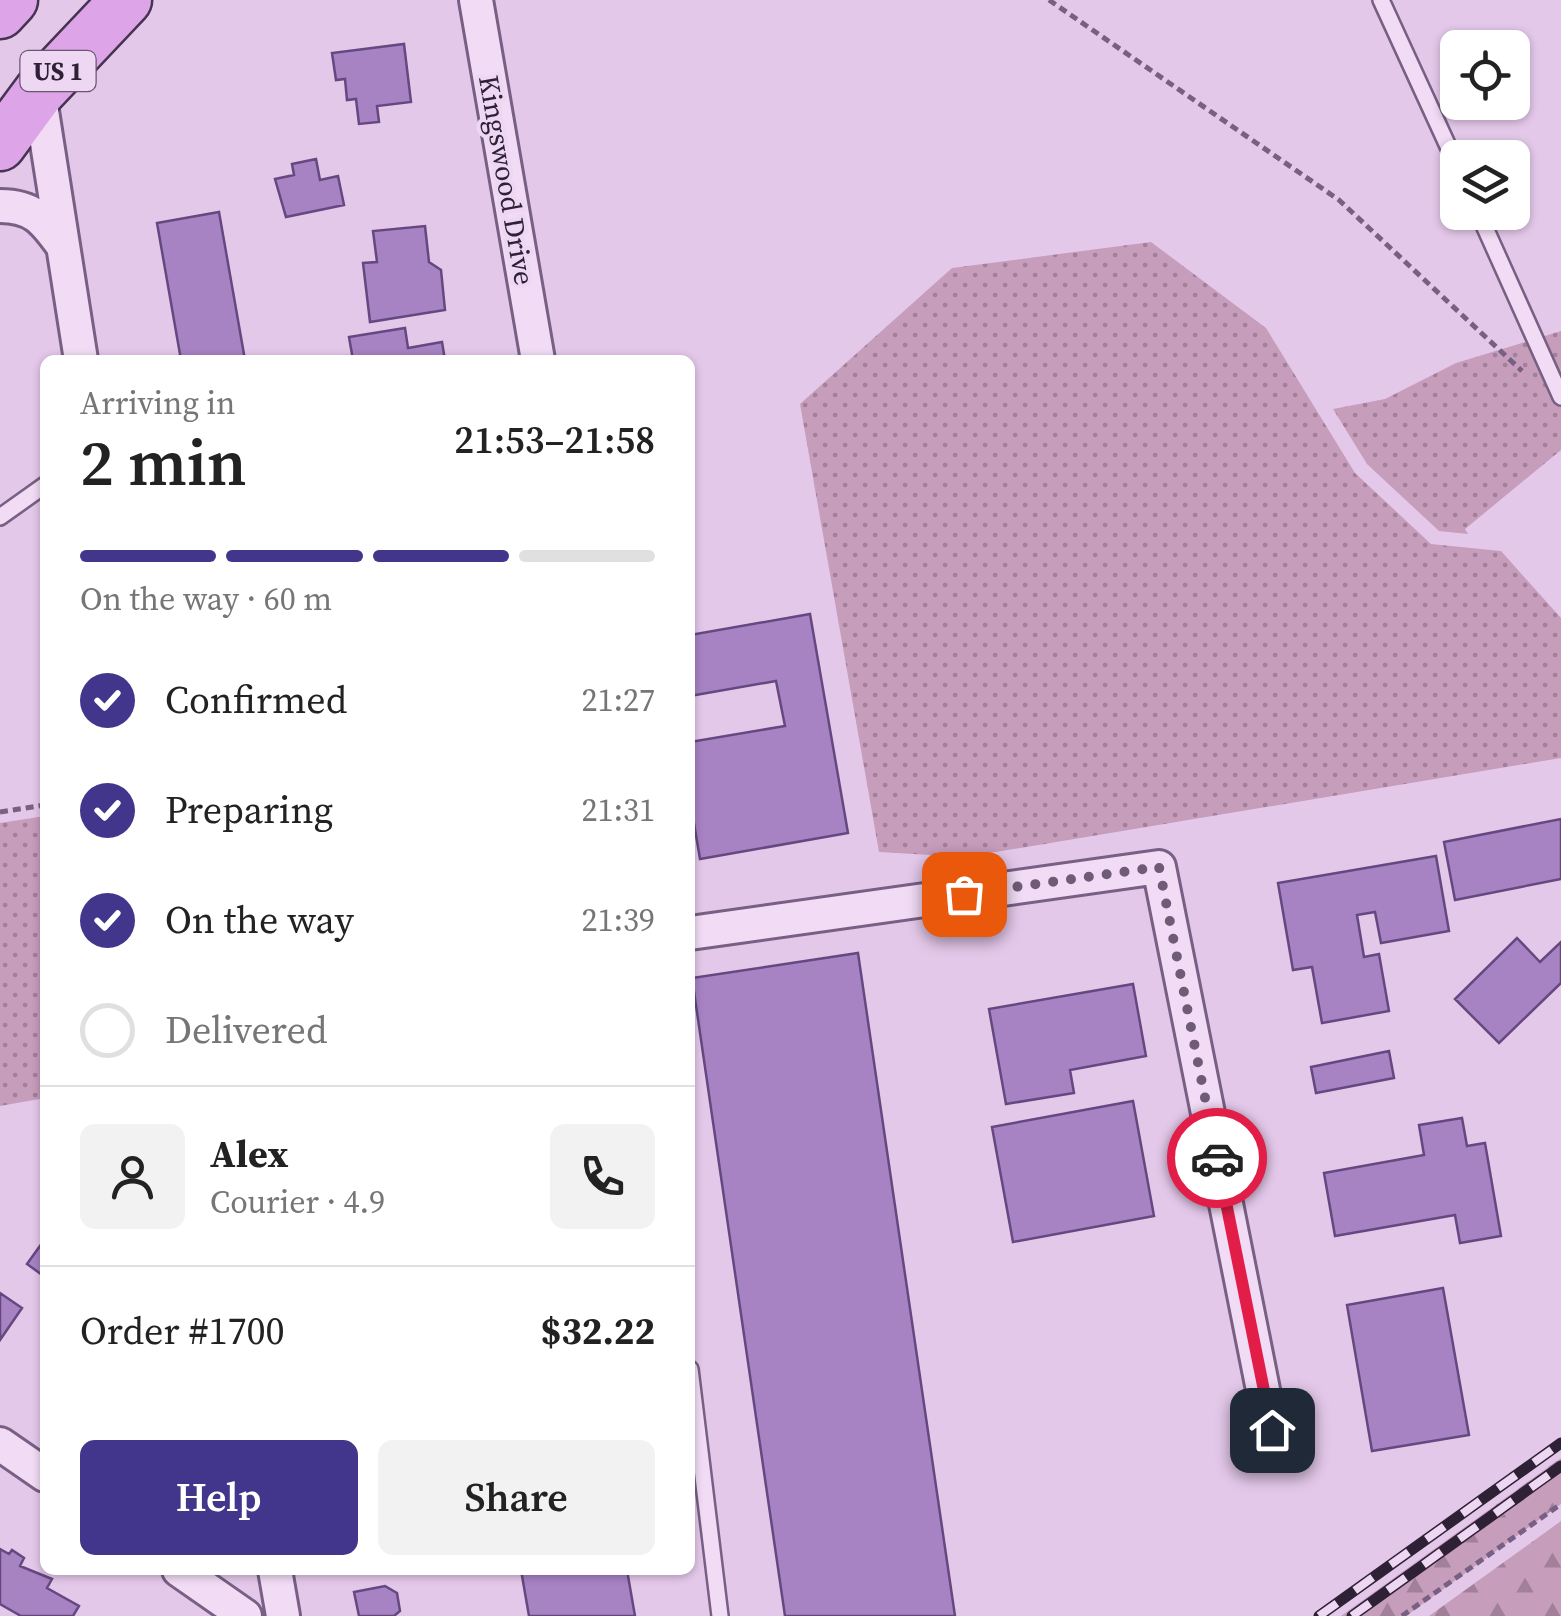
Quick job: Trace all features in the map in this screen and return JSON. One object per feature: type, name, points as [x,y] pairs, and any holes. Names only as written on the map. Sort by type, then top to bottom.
[{"type":"main road","points":[[0,12],[12,0]]},
{"type":"main road","name":"US 1","points":[[0,145],[39,92],[126,0]]},
{"type":"street","name":"Kingswood Drive","points":[[476,0],[537,355]]},
{"type":"street","points":[[39,92],[80,355]]},
{"type":"street","points":[[0,206],[18,206],[42,216],[62,245]]},
{"type":"street","points":[[695,932],[1159,867],[1272,1430]]},
{"type":"street","points":[[0,1444],[40,1472]]},
{"type":"street","points":[[186,1575],[245,1616]]},
{"type":"street","points":[[276,1575],[282,1616]]},
{"type":"lane","points":[[1381,0],[1445,140]]},
{"type":"lane","points":[[1486,230],[1561,397]]},
{"type":"lane","points":[[0,517],[40,489]]},
{"type":"lane","points":[[695,1409],[720,1616]]},
{"type":"path","points":[[1050,0],[1339,200],[1533,381]]},
{"type":"path","points":[[0,812],[40,806]]},
{"type":"path","points":[[1402,1616],[1561,1504]]},
{"type":"green space","points":[[1151,242],[1266,328],[1355,473],[1431,544],[1501,551],[1561,618],[1561,758],[966,857],[879,852],[800,404],[952,268]]},
{"type":"green space","points":[[1561,331],[1561,450],[1465,529],[1468,534],[1439,531],[1367,464],[1333,409],[1385,399],[1456,363]]},
{"type":"green space","points":[[40,817],[40,1099],[0,1106],[0,823]]},
{"type":"green space","points":[[1561,1458],[1561,1504],[1406,1616],[1341,1616]]},
{"type":"green space","points":[[1561,1521],[1561,1616],[1429,1616]]},
{"type":"building","points":[[404,44],[411,102],[377,106],[379,122],[359,124],[356,99],[347,100],[345,79],[336,80],[332,53]]},
{"type":"building","points":[[316,159],[320,180],[338,176],[344,205],[286,217],[275,179],[294,175],[292,164]]},
{"type":"building","points":[[219,212],[244,355],[180,355],[157,223]]},
{"type":"building","points":[[425,226],[429,262],[441,270],[445,310],[370,322],[363,263],[377,262],[373,231]]},
{"type":"building","points":[[405,328],[408,348],[442,342],[444,355],[352,355],[349,337]]},
{"type":"building","points":[[810,614],[848,833],[700,859],[695,830],[695,741],[785,726],[776,681],[695,695],[695,634]]},
{"type":"building","points":[[1561,819],[1561,879],[1455,900],[1444,842]]},
{"type":"building","points":[[1436,856],[1449,931],[1381,943],[1375,912],[1357,915],[1364,957],[1379,954],[1389,1011],[1322,1023],[1312,967],[1293,970],[1278,883]]},
{"type":"building","points":[[1517,938],[1540,962],[1561,942],[1561,983],[1499,1043],[1455,999]]},
{"type":"building","points":[[858,953],[955,1616],[785,1616],[695,978]]},
{"type":"building","points":[[1133,984],[1146,1056],[1070,1070],[1074,1093],[1006,1104],[989,1009]]},
{"type":"building","points":[[1389,1051],[1394,1078],[1316,1093],[1311,1067]]},
{"type":"building","points":[[1133,1101],[1154,1216],[1013,1242],[992,1127]]},
{"type":"building","points":[[1462,1118],[1467,1146],[1485,1143],[1501,1236],[1460,1243],[1455,1215],[1335,1236],[1324,1173],[1424,1155],[1419,1125]]},
{"type":"building","points":[[40,1246],[40,1273],[27,1264]]},
{"type":"building","points":[[1443,1288],[1469,1435],[1372,1451],[1347,1305]]},
{"type":"building","points":[[0,1293],[22,1308],[0,1340]]},
{"type":"building","points":[[0,1549],[9,1554],[12,1550],[24,1558],[20,1566],[52,1579],[47,1588],[79,1606],[73,1616],[21,1616],[0,1604]]},
{"type":"building","points":[[522,1575],[628,1575],[635,1616],[529,1616]]},
{"type":"building","points":[[385,1586],[397,1593],[400,1611],[394,1616],[359,1616],[354,1592]]},
{"type":"railway","points":[[1319,1616],[1561,1443]]},
{"type":"railway","points":[[1352,1616],[1561,1466]]},
{"type":"way so far","points":[[964,894],[1159,867],[1217,1158]]},
{"type":"route","points":[[1217,1158],[1272,1430]]}]
